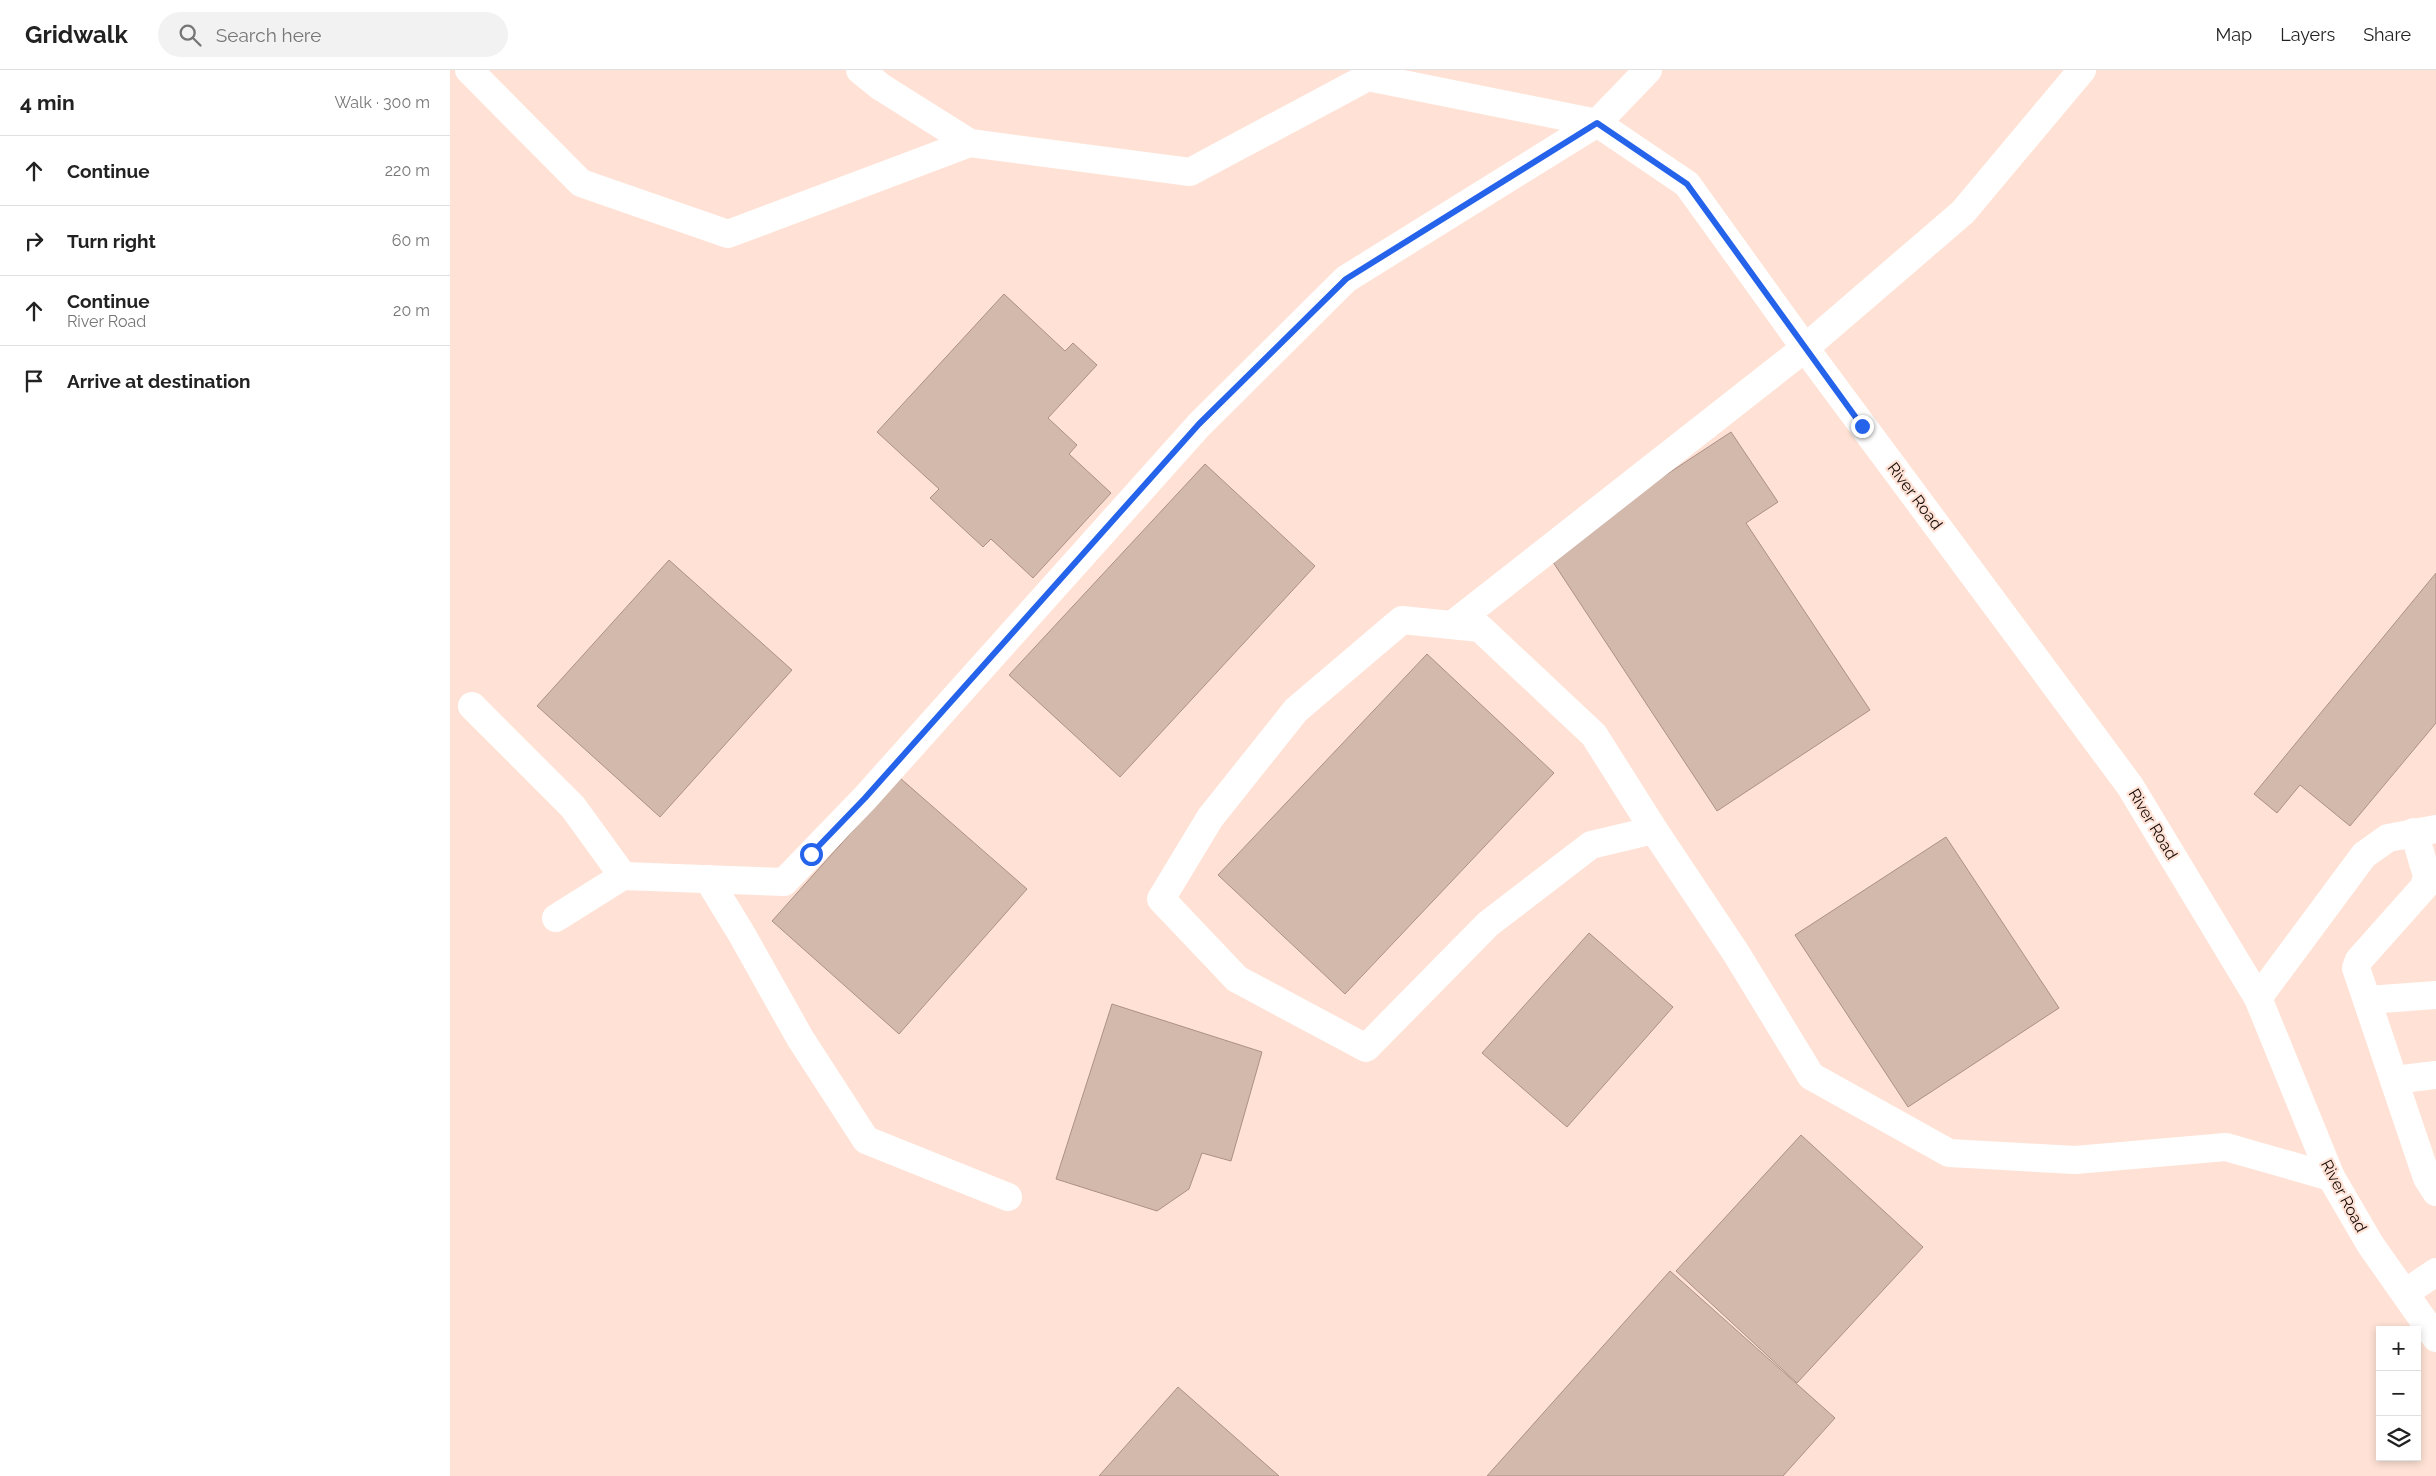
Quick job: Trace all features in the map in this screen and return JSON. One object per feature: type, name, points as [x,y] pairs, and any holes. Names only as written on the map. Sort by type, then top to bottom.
[{"type":"street","points":[[469,70],[581,183],[728,234],[970,143]]},
{"type":"street","points":[[860,70],[881,87],[970,143],[1190,172],[1368,77],[1597,123]]},
{"type":"street","points":[[556,918],[623,876],[784,882],[865,798],[1199,424],[1346,279],[1597,123],[1648,70]]},
{"type":"street","points":[[1452,626],[1805,348],[1963,212],[2082,70]]},
{"type":"street","name":"River Road","points":[[1597,123],[1687,184],[1805,348],[2130,786],[2258,998],[2331,1178],[2370,1244],[2436,1338]]},
{"type":"street","points":[[1654,830],[1591,845],[1488,924],[1366,1048],[1237,979],[1161,899],[1210,818],[1296,710],[1402,620],[1480,628],[1594,735],[1654,830],[1736,953],[1811,1076],[1949,1153],[2075,1160],[2226,1147],[2331,1178]]},
{"type":"street","points":[[472,706],[573,807],[623,876]]},
{"type":"street","points":[[2258,998],[2364,855],[2388,838],[2425,831],[2427,876],[2424,887],[2424,900],[2359,960],[2356,974],[2368,1000],[2427,1178],[2436,1192]]},
{"type":"street","points":[[708,880],[741,932],[800,1038],[866,1140],[1008,1197]]},
{"type":"street","points":[[2368,1000],[2436,995]]},
{"type":"street","points":[[2394,1080],[2436,1075]]},
{"type":"street","points":[[2405,1293],[2436,1272]]},
{"type":"building","points":[[1004,294],[1065,351],[1073,343],[1097,365],[1048,418],[1077,445],[1069,454],[1111,493],[1033,578],[991,539],[983,547],[930,498],[939,489],[877,432]]},
{"type":"building","points":[[1731,432],[1778,502],[1746,523],[1870,710],[1717,811],[1547,553]]},
{"type":"building","points":[[1205,464],[1315,566],[1120,777],[1009,675]]},
{"type":"building","points":[[669,560],[792,670],[660,817],[537,706]]},
{"type":"building","points":[[2436,573],[2436,723],[2350,826],[2300,785],[2277,813],[2254,794]]},
{"type":"building","points":[[1427,654],[1554,773],[1345,994],[1218,875]]},
{"type":"building","points":[[900,778],[1027,889],[899,1034],[772,921]]},
{"type":"building","points":[[1946,837],[2059,1008],[1908,1107],[1795,935]]},
{"type":"building","points":[[1589,933],[1673,1007],[1567,1127],[1482,1053]]},
{"type":"building","points":[[1112,1004],[1262,1052],[1231,1161],[1202,1153],[1189,1189],[1157,1211],[1056,1179]]},
{"type":"building","points":[[1801,1135],[1923,1247],[1797,1383],[1676,1271]]},
{"type":"building","points":[[1670,1271],[1835,1418],[1783,1476],[1487,1476]]},
{"type":"building","points":[[1178,1387],[1279,1476],[1099,1476]]},
{"type":"route","points":[[811,854],[865,798],[1199,424],[1346,279],[1597,123],[1687,184],[1862,426]]}]
